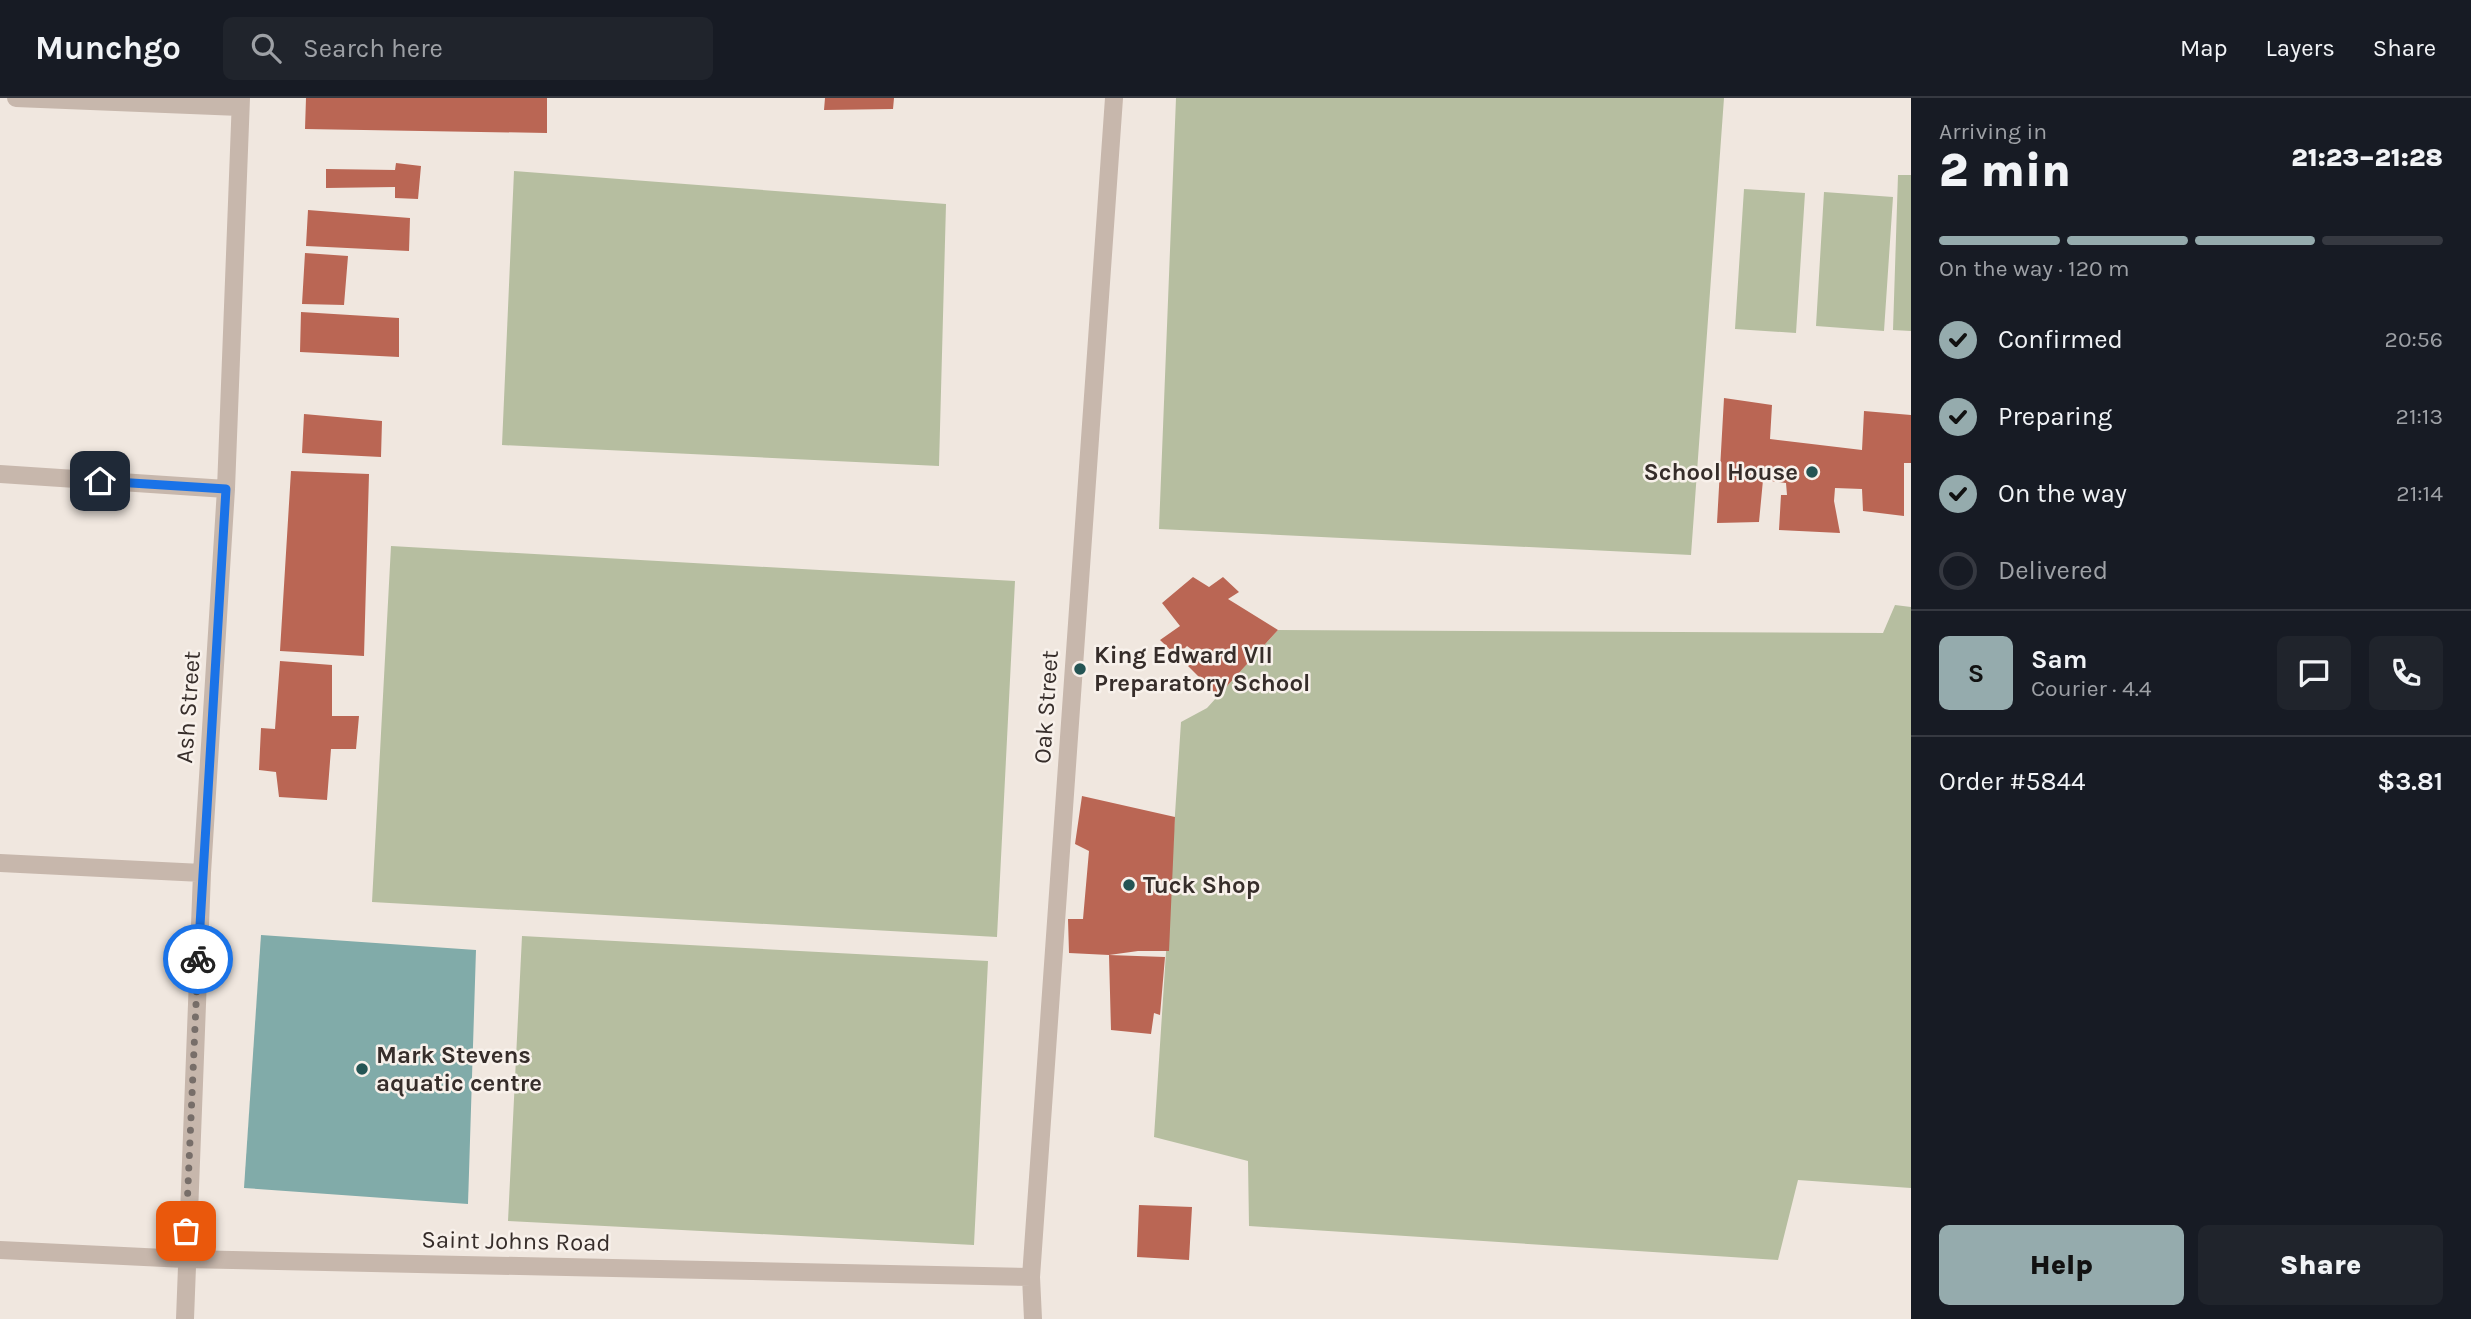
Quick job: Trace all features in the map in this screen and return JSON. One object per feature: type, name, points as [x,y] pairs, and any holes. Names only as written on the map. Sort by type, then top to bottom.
[{"type":"street","points":[[16,98],[241,103]]},
{"type":"street","name":"Oak Street","points":[[1033,1319],[1031,1277],[1114,98]]},
{"type":"street","name":"Ash Street","points":[[184,1319],[202,873],[226,489],[241,103]]},
{"type":"street","points":[[0,474],[226,489]]},
{"type":"street","points":[[0,863],[202,873]]},
{"type":"street","name":"Saint Johns Road","points":[[0,1250],[185,1259],[1031,1277]]},
{"type":"green space","points":[[1176,98],[1724,98],[1691,555],[1159,529]]},
{"type":"green space","points":[[514,171],[946,204],[939,466],[502,445]]},
{"type":"green space","points":[[1898,175],[1911,175],[1911,331],[1893,330]]},
{"type":"green space","points":[[1744,189],[1805,193],[1796,333],[1735,329]]},
{"type":"green space","points":[[1824,192],[1893,197],[1884,331],[1816,326]]},
{"type":"green space","points":[[391,546],[1015,581],[997,937],[372,902]]},
{"type":"green space","points":[[1895,605],[1911,607],[1911,1188],[1798,1180],[1778,1260],[1249,1226],[1248,1161],[1154,1137],[1181,722],[1207,708],[1278,630],[1883,633]]},
{"type":"green space","points":[[522,936],[988,961],[974,1245],[508,1221]]},
{"type":"water","name":"Mark Stevens aquatic centre","points":[[261,935],[476,950],[468,1204],[244,1188]]},
{"type":"building","points":[[306,98],[547,98],[547,133],[305,129]]},
{"type":"building","points":[[825,98],[894,98],[893,109],[824,110]]},
{"type":"building","points":[[396,163],[421,166],[418,199],[395,198],[395,187],[326,188],[326,169],[395,170]]},
{"type":"building","points":[[308,210],[410,218],[409,251],[306,246]]},
{"type":"building","points":[[305,253],[348,256],[344,305],[302,304]]},
{"type":"building","points":[[301,312],[399,318],[399,357],[300,352]]},
{"type":"building","name":"School House","points":[[1724,398],[1772,405],[1770,439],[1862,450],[1864,411],[1911,415],[1911,463],[1904,463],[1904,516],[1863,511],[1862,489],[1835,488],[1834,501],[1840,533],[1779,530],[1781,495],[1787,495],[1786,483],[1763,480],[1759,522],[1717,523]]},
{"type":"building","points":[[304,414],[382,421],[381,457],[302,453]]},
{"type":"building","points":[[291,471],[369,474],[364,656],[280,651]]},
{"type":"building","points":[[1193,577],[1209,587],[1223,577],[1239,592],[1228,599],[1278,630],[1218,696],[1188,666],[1198,654],[1187,646],[1177,656],[1160,640],[1180,626],[1162,603]]},
{"type":"building","points":[[280,661],[332,665],[332,716],[359,716],[356,749],[331,749],[327,800],[279,797],[276,772],[259,770],[261,728],[275,729]]},
{"type":"building","name":"Tuck Shop","points":[[1082,796],[1175,817],[1169,951],[1109,955],[1069,953],[1068,919],[1083,919],[1089,851],[1075,844]]},
{"type":"building","points":[[1109,955],[1165,957],[1160,1015],[1154,1013],[1151,1034],[1111,1030]]},
{"type":"building","points":[[1139,1205],[1192,1207],[1189,1260],[1137,1257]]},
{"type":"way so far","points":[[186,1231],[198,959]]},
{"type":"place","name":"School House","points":[[1812,472]]},
{"type":"place","name":"King Edward VII Preparatory School","points":[[1080,669]]},
{"type":"place","name":"Tuck Shop","points":[[1129,885]]},
{"type":"place","name":"Mark Stevens aquatic centre","points":[[362,1069]]},
{"type":"route","points":[[100,481],[226,489],[198,959]]}]
